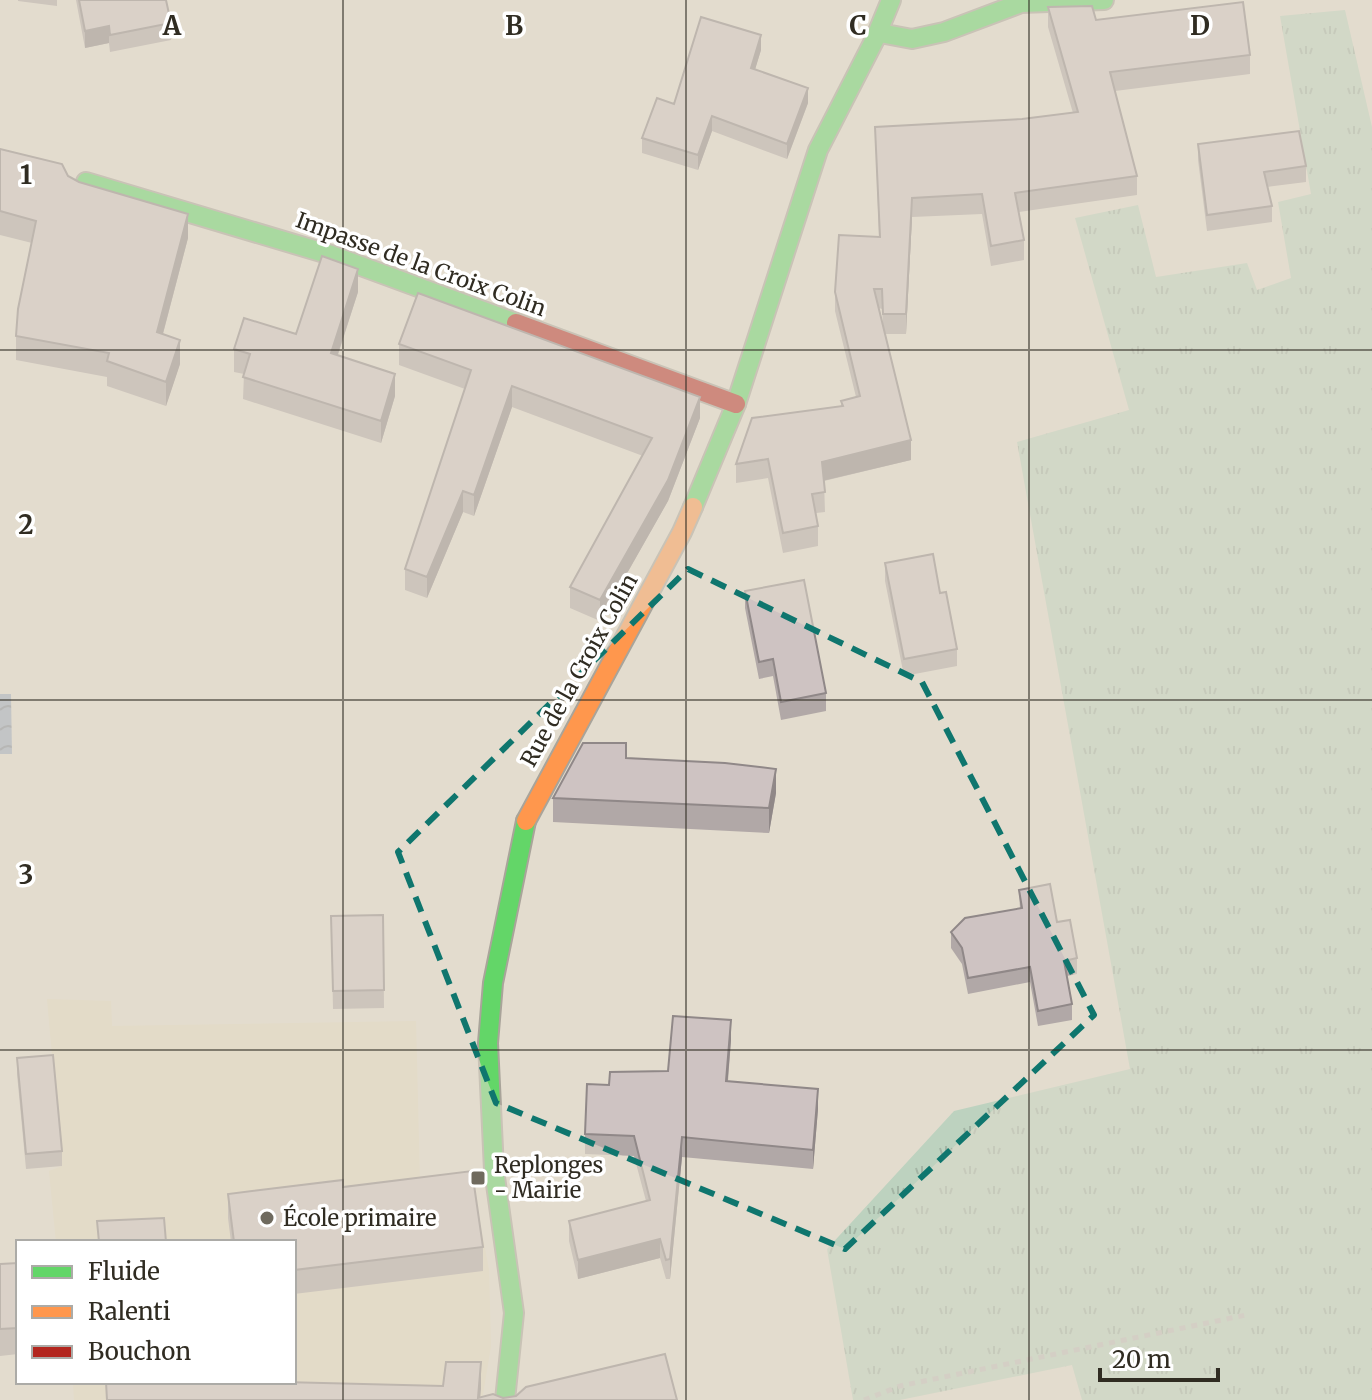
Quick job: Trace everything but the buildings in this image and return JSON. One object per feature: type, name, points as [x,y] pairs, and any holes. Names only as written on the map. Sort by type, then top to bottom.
[{"type":"street","name":"Rue de la Croix Colin","points":[[505,1400],[514,1313],[494,1170],[488,1043],[493,983],[526,819],[682,532],[736,404],[818,150],[880,33],[891,0]]},
{"type":"street","points":[[880,33],[912,39],[944,32],[1021,3],[1104,0]]},
{"type":"street","name":"Impasse de la Croix Colin","points":[[86,182],[331,255],[736,404]]},
{"type":"path","points":[[864,1400],[900,1386],[1246,1315]]},
{"type":"highlighted area","points":[[688,569],[922,682],[1094,1015],[845,1249],[496,1103],[398,852]]},
{"type":"shaded area","name":"École primaire","points":[[47,999],[111,1001],[112,1026],[416,1021],[420,1185],[472,1179],[489,1270],[491,1346],[482,1400],[74,1400],[73,1384],[296,1384],[296,1240],[56,1240],[49,1171],[62,1166]]},
{"type":"green space","points":[[1345,10],[1372,127],[1372,1400],[1082,1400],[1072,1365],[900,1400],[853,1400],[827,1249],[954,1111],[1130,1069],[1017,442],[1129,410],[1075,218],[1138,205],[1156,277],[1247,263],[1257,290],[1291,278],[1278,202],[1311,194],[1280,16]]},
{"type":"water","points":[[0,694],[11,694],[12,754],[0,754]]},
{"type":"traffic: fast","points":[[693,507],[736,404],[818,150],[875,39],[891,0]]},
{"type":"traffic: fast","points":[[880,33],[912,39],[944,32],[1021,3],[1104,0]]},
{"type":"traffic: fast","points":[[86,182],[331,255],[516,323]]},
{"type":"traffic: fast","points":[[505,1400],[514,1313],[494,1170],[488,1043],[493,983],[526,821]]},
{"type":"traffic: slow","points":[[526,821],[693,507]]},
{"type":"traffic: jam","points":[[516,323],[736,404]]},
{"type":"place","name":"Replonges - Mairie","points":[[478,1178]]},
{"type":"place","name":"École primaire","points":[[267,1218]]}]
